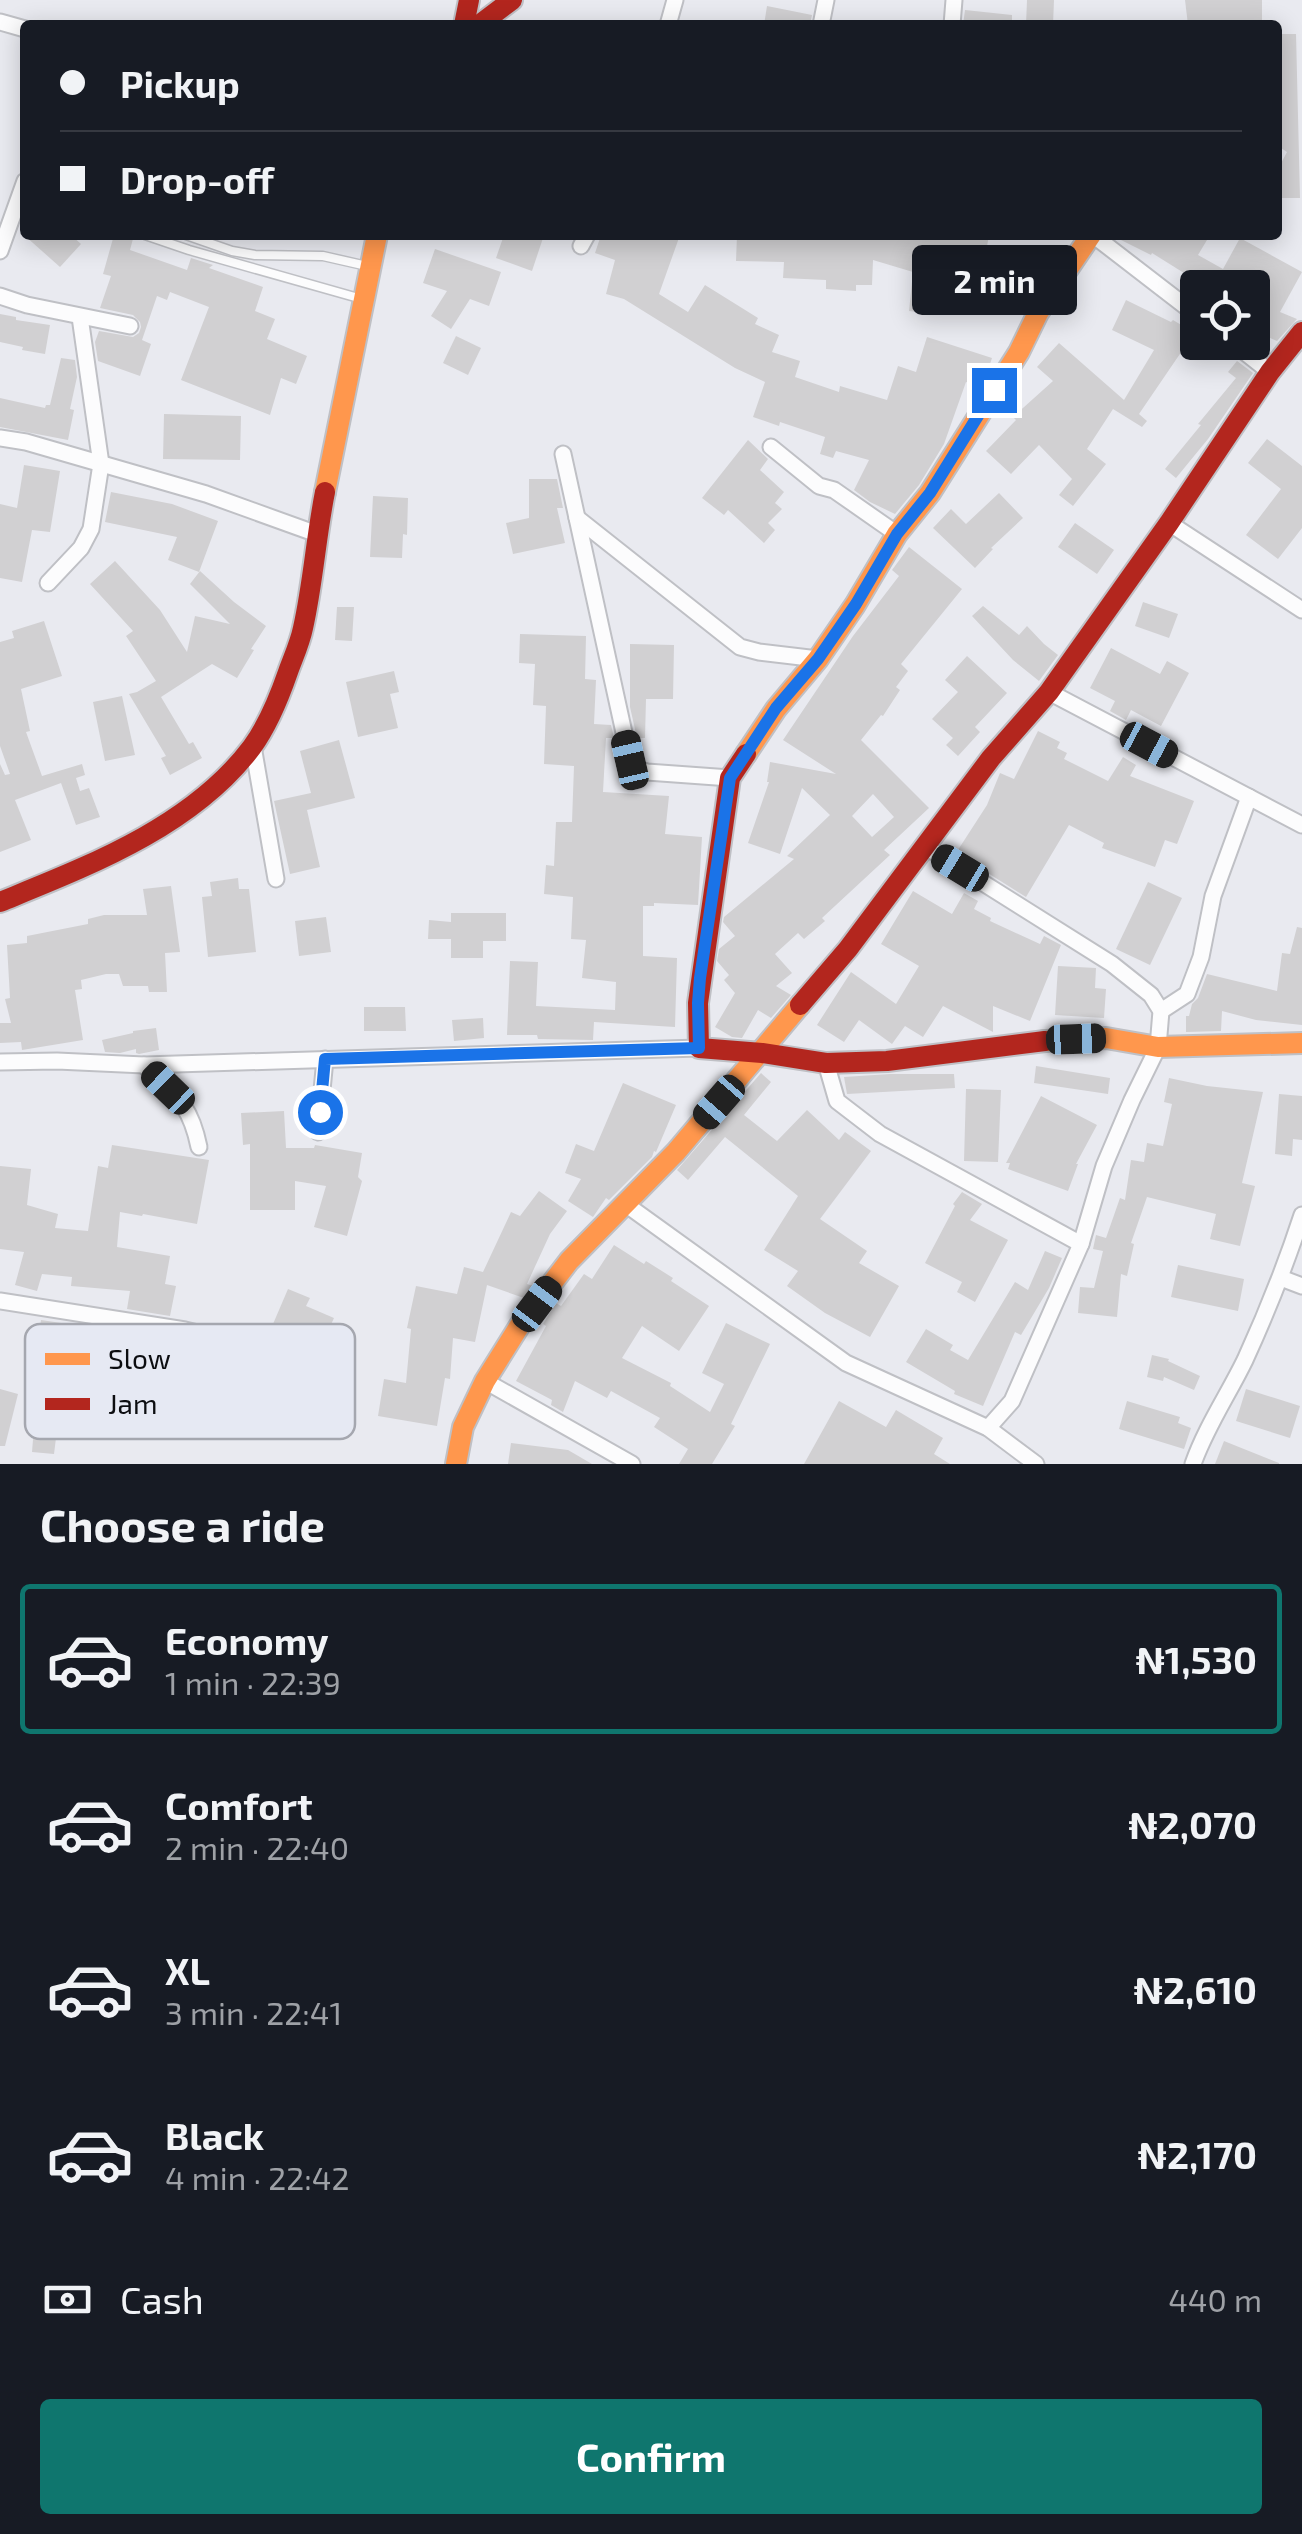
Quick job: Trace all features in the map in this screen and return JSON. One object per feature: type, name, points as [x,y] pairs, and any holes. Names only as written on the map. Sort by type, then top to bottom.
[{"type":"street","points":[[486,20],[512,0]]},
{"type":"street","points":[[0,251],[20,196]]},
{"type":"street","points":[[0,902],[155,831],[231,771],[253,746],[277,704],[303,631],[317,534],[376,240]]},
{"type":"street","points":[[699,1048],[700,978],[730,778],[776,708],[818,659],[897,534],[930,493],[1019,352],[1038,313],[1089,240]]},
{"type":"street","points":[[1099,240],[1180,302]]},
{"type":"street","points":[[0,296],[130,326]]},
{"type":"street","points":[[48,584],[92,529],[101,464],[80,317]]},
{"type":"street","points":[[456,1464],[463,1426],[484,1381],[520,1326],[569,1261],[676,1152],[762,1053],[848,948],[990,758],[1050,692],[1270,372],[1302,332]]},
{"type":"street","points":[[1255,360],[1270,372]]},
{"type":"street","points":[[0,438],[206,494],[317,534]]},
{"type":"street","points":[[772,447],[819,486],[834,490],[897,534]]},
{"type":"street","points":[[563,454],[630,760],[636,769],[647,772],[730,778]]},
{"type":"street","points":[[576,518],[740,647],[818,659]]},
{"type":"street","points":[[1169,522],[1302,610]]},
{"type":"street","points":[[1050,692],[1302,825]]},
{"type":"street","points":[[253,746],[276,879]]},
{"type":"street","points":[[1161,1011],[1187,994],[1201,957],[1214,896],[1249,797]]},
{"type":"street","points":[[926,847],[1112,964],[1151,995],[1161,1011],[1158,1048],[1104,1166],[1081,1244],[1012,1400],[988,1428]]},
{"type":"street","points":[[0,1062],[144,1066],[699,1048],[826,1063],[887,1061],[1091,1038],[1158,1048],[1302,1043]]},
{"type":"street","points":[[318,1132],[325,1059]]},
{"type":"street","points":[[826,1063],[837,1100],[880,1134],[1081,1244]]},
{"type":"street","points":[[144,1066],[186,1108],[199,1147]]},
{"type":"street","points":[[624,1204],[846,1364],[988,1428],[1036,1464]]},
{"type":"street","points":[[1193,1464],[1281,1278],[1302,1215]]},
{"type":"street","points":[[1281,1278],[1302,1286]]},
{"type":"street","points":[[0,1301],[148,1324]]},
{"type":"street","points":[[484,1381],[632,1464]]},
{"type":"lane","points":[[161,240],[362,299]]},
{"type":"lane","points":[[200,240],[255,255],[323,256],[369,266]]},
{"type":"building","points":[[1027,0],[1054,0],[1053,20],[1026,20]]},
{"type":"building","points":[[1185,0],[1262,0],[1262,20],[1187,20]]},
{"type":"building","points":[[767,6],[812,15],[811,20],[765,20]]},
{"type":"building","points":[[965,10],[1012,15],[1012,20],[964,20]]},
{"type":"building","points":[[1282,34],[1296,34],[1300,198],[1282,198],[1282,161],[1287,152],[1282,149]]},
{"type":"building","points":[[30,240],[77,240],[81,244],[60,267]]},
{"type":"building","points":[[113,240],[133,240],[130,250],[187,270],[191,258],[263,287],[255,311],[275,319],[267,339],[307,356],[296,384],[281,378],[270,415],[181,380],[209,307],[170,292],[167,300],[157,296],[142,340],[151,344],[140,376],[98,361],[95,342],[99,331],[133,337],[141,327],[133,315],[100,308],[111,276],[103,274]]},
{"type":"building","points":[[502,240],[542,240],[532,271],[496,258]]},
{"type":"building","points":[[599,240],[678,240],[659,294],[688,312],[705,285],[758,318],[755,324],[779,335],[772,352],[800,361],[795,377],[839,392],[840,386],[887,400],[898,366],[916,372],[927,337],[992,358],[981,387],[966,382],[944,444],[919,485],[895,514],[854,490],[869,460],[836,451],[833,458],[820,454],[825,437],[753,417],[765,382],[735,368],[624,299],[606,294],[615,260],[595,253]]},
{"type":"building","points":[[737,240],[988,240],[983,269],[1038,280],[1025,308],[943,293],[940,315],[909,311],[913,272],[873,260],[872,285],[856,285],[856,291],[826,289],[826,280],[783,278],[784,262],[736,261]]},
{"type":"building","points":[[1121,240],[1207,240],[1198,255],[1223,269],[1239,240],[1244,240],[1302,272],[1280,312],[1297,319],[1277,341],[1270,338],[1270,270],[1180,270]]},
{"type":"building","points":[[435,249],[501,272],[489,306],[470,299],[451,329],[431,316],[447,291],[423,283]]},
{"type":"building","points":[[1126,300],[1180,324],[1180,354],[1139,414],[1147,421],[1142,427],[1113,409],[1087,449],[1106,464],[1073,506],[1059,495],[1072,479],[1039,445],[1011,474],[986,451],[1016,420],[1013,417],[1053,381],[1037,367],[1059,343],[1124,400],[1154,350],[1112,330]]},
{"type":"building","points":[[0,314],[50,325],[45,354],[0,342]]},
{"type":"building","points":[[456,336],[481,348],[468,375],[443,363]]},
{"type":"building","points":[[61,358],[75,360],[77,377],[68,440],[0,427],[0,398],[45,408],[50,405]]},
{"type":"building","points":[[1237,361],[1253,373],[1176,478],[1165,469],[1236,378],[1228,372]]},
{"type":"building","points":[[164,414],[241,416],[240,460],[163,459]]},
{"type":"building","points":[[1267,439],[1302,466],[1302,528],[1278,559],[1246,535],[1281,489],[1248,463]]},
{"type":"building","points":[[748,440],[768,459],[760,470],[784,492],[775,503],[782,509],[768,523],[775,530],[764,543],[728,510],[724,515],[702,498]]},
{"type":"building","points":[[24,465],[60,471],[50,532],[32,530],[22,582],[0,578],[0,504],[17,508]]},
{"type":"building","points":[[529,479],[557,479],[563,508],[557,508],[565,543],[513,554],[506,523],[529,518]]},
{"type":"building","points":[[111,492],[172,504],[218,521],[199,572],[168,560],[177,537],[105,522]]},
{"type":"building","points":[[999,493],[1023,518],[975,568],[933,528],[951,509],[966,524]]},
{"type":"building","points":[[373,496],[408,498],[402,558],[370,557]]},
{"type":"building","points":[[1075,523],[1114,550],[1097,574],[1058,547]]},
{"type":"building","points":[[909,547],[962,589],[901,664],[908,671],[896,687],[900,690],[861,740],[929,808],[884,850],[890,855],[822,918],[825,921],[804,939],[798,933],[775,954],[792,973],[776,986],[791,995],[771,1018],[758,1010],[742,1038],[732,1037],[715,1027],[735,993],[724,980],[729,975],[717,961],[719,949],[735,936],[723,922],[724,917],[794,859],[787,856],[830,815],[802,788],[780,854],[748,843],[769,782],[770,762],[836,774],[783,740],[899,576],[892,570]],"holes":[[[873,794],[894,817],[872,837],[852,816]]]},
{"type":"building","points":[[115,561],[160,610],[187,652],[195,616],[230,624],[190,584],[200,571],[266,626],[237,678],[212,664],[161,697],[202,758],[170,775],[161,758],[166,756],[129,694],[156,681],[126,636],[133,631],[90,584]]},
{"type":"building","points":[[1143,602],[1178,614],[1169,638],[1135,626]]},
{"type":"building","points":[[983,606],[1019,635],[1027,626],[1058,655],[1039,681],[1013,660],[972,616]]},
{"type":"building","points":[[337,607],[354,607],[352,641],[335,640]]},
{"type":"building","points":[[44,621],[62,676],[21,689],[30,731],[26,732],[42,776],[82,764],[85,775],[76,778],[80,791],[89,788],[100,817],[76,825],[61,783],[15,800],[31,840],[0,852],[0,764],[5,775],[10,774],[0,746],[0,642],[14,638],[12,631]]},
{"type":"building","points":[[520,634],[586,636],[585,679],[596,680],[594,724],[611,725],[614,738],[606,738],[603,792],[669,796],[665,834],[702,837],[698,905],[643,906],[643,956],[677,958],[675,1027],[594,1022],[593,1040],[507,1035],[510,961],[538,962],[536,1006],[615,1010],[616,982],[582,978],[586,940],[571,939],[573,897],[544,894],[546,865],[554,866],[556,822],[572,822],[574,766],[544,764],[546,706],[533,705],[535,664],[519,663]]},
{"type":"building","points":[[630,644],[674,645],[673,699],[646,699],[645,738],[637,738],[630,707]]},
{"type":"building","points":[[1111,648],[1160,674],[1167,661],[1189,673],[1161,726],[1131,710],[1126,720],[1110,711],[1115,701],[1090,688]]},
{"type":"building","points":[[967,656],[1007,693],[975,727],[980,732],[958,756],[946,745],[953,738],[932,719],[958,692],[945,680]]},
{"type":"building","points":[[394,671],[399,692],[390,694],[398,728],[358,737],[346,682]]},
{"type":"building","points":[[122,696],[135,755],[105,761],[93,702]]},
{"type":"building","points":[[1038,731],[1060,742],[1057,748],[1067,753],[1064,759],[1108,781],[1123,757],[1136,765],[1130,776],[1194,801],[1177,844],[1165,840],[1155,867],[1102,848],[1104,843],[1069,825],[1026,897],[956,853],[987,805],[1000,773],[1014,779]]},
{"type":"building","points":[[339,740],[355,798],[307,810],[320,867],[290,874],[274,801],[311,793],[300,751]]},
{"type":"building","points":[[238,878],[239,889],[249,889],[256,952],[208,957],[202,897],[212,896],[210,882]]},
{"type":"building","points":[[1148,882],[1182,898],[1150,965],[1116,949]]},
{"type":"building","points":[[171,886],[180,952],[165,953],[167,992],[149,992],[148,986],[123,986],[119,974],[81,980],[82,989],[75,990],[83,1040],[22,1050],[21,1042],[0,1043],[0,1023],[11,1023],[5,999],[10,998],[7,945],[27,943],[27,936],[88,924],[88,919],[104,915],[147,915],[143,889]]},
{"type":"building","points":[[913,891],[952,914],[964,893],[978,901],[974,909],[990,921],[1040,944],[1044,936],[1061,945],[1030,1021],[993,1006],[993,1032],[943,1006],[923,1037],[905,1026],[892,1044],[859,1020],[844,1042],[817,1025],[851,972],[896,1004],[919,966],[881,944]]},
{"type":"building","points":[[451,913],[506,913],[506,941],[483,941],[483,958],[451,958],[451,939],[428,939],[429,920],[451,922]]},
{"type":"building","points":[[326,917],[331,952],[299,956],[295,921]]},
{"type":"building","points":[[1297,927],[1302,928],[1302,1025],[1256,1020],[1222,1011],[1221,1031],[1186,1032],[1186,1016],[1207,974],[1277,991],[1282,953],[1290,954]]},
{"type":"building","points":[[1058,966],[1096,968],[1095,988],[1106,989],[1104,1018],[1055,1015]]},
{"type":"building","points":[[364,1007],[405,1007],[406,1031],[364,1031]]},
{"type":"building","points":[[483,1018],[484,1038],[454,1041],[452,1020]]},
{"type":"building","points":[[156,1028],[159,1050],[139,1054],[136,1049],[105,1052],[102,1040]]},
{"type":"building","points":[[1036,1066],[1110,1078],[1108,1094],[1034,1083]]},
{"type":"building","points":[[761,1073],[771,1082],[744,1115],[777,1141],[807,1110],[839,1140],[845,1132],[871,1151],[820,1219],[867,1251],[859,1263],[899,1286],[870,1337],[825,1313],[787,1286],[798,1271],[764,1250],[798,1196],[725,1137],[688,1180],[677,1170]]},
{"type":"building","points":[[954,1074],[955,1088],[847,1094],[844,1077]]},
{"type":"building","points":[[1169,1078],[1263,1092],[1242,1183],[1255,1186],[1240,1246],[1210,1239],[1216,1214],[1147,1197],[1131,1243],[1134,1244],[1127,1276],[1121,1274],[1117,1317],[1078,1313],[1080,1287],[1094,1288],[1103,1251],[1093,1249],[1096,1235],[1106,1238],[1120,1198],[1125,1200],[1131,1160],[1144,1162],[1147,1143],[1163,1146],[1172,1104],[1164,1102]]},
{"type":"building","points":[[623,1083],[676,1105],[656,1152],[609,1200],[606,1198],[593,1217],[568,1201],[581,1179],[565,1173],[576,1144],[594,1151]]},
{"type":"building","points":[[966,1089],[1001,1090],[998,1162],[964,1161]]},
{"type":"building","points":[[1279,1094],[1302,1096],[1302,1140],[1293,1139],[1292,1156],[1275,1154]]},
{"type":"building","points":[[1041,1096],[1097,1125],[1076,1164],[1068,1191],[1008,1169],[1010,1163],[1006,1163]]},
{"type":"building","points":[[284,1111],[286,1148],[315,1145],[362,1153],[358,1177],[362,1181],[347,1236],[314,1227],[326,1186],[295,1181],[295,1210],[250,1210],[250,1144],[243,1145],[241,1113]]},
{"type":"building","points":[[112,1145],[209,1160],[197,1224],[120,1212],[117,1247],[170,1256],[165,1284],[176,1286],[170,1316],[127,1309],[130,1291],[71,1286],[72,1277],[42,1274],[37,1291],[15,1285],[24,1252],[0,1249],[0,1166],[31,1169],[27,1205],[58,1214],[55,1228],[88,1231],[98,1166],[108,1168]]},
{"type":"building","points":[[539,1191],[567,1211],[550,1234],[527,1284],[533,1286],[524,1298],[487,1285],[475,1342],[453,1338],[450,1379],[445,1378],[437,1426],[378,1416],[384,1379],[406,1383],[411,1329],[407,1328],[416,1286],[457,1294],[464,1267],[483,1272],[511,1212],[520,1216]]},
{"type":"building","points":[[962,1192],[982,1204],[970,1220],[1008,1240],[975,1302],[957,1292],[962,1282],[925,1263]]},
{"type":"building","points":[[614,1245],[673,1278],[671,1281],[709,1306],[679,1351],[642,1326],[622,1358],[671,1383],[670,1386],[710,1412],[724,1384],[702,1373],[726,1323],[770,1344],[731,1424],[735,1426],[712,1464],[679,1464],[688,1449],[654,1427],[660,1418],[611,1391],[607,1398],[575,1381],[563,1412],[551,1405],[552,1400],[516,1381],[556,1303],[561,1306],[584,1274],[592,1279]]},
{"type":"building","points":[[1045,1251],[1062,1258],[1021,1335],[1015,1332],[983,1406],[954,1394],[955,1391],[906,1362],[926,1329],[953,1345],[950,1350],[968,1360],[1015,1282],[1028,1290]]},
{"type":"building","points":[[1178,1265],[1244,1279],[1238,1311],[1171,1297]]},
{"type":"building","points":[[288,1289],[310,1298],[306,1306],[334,1318],[331,1324],[273,1324]]},
{"type":"building","points":[[1152,1355],[1169,1359],[1200,1376],[1194,1390],[1164,1377],[1163,1381],[1147,1377]]},
{"type":"building","points":[[0,1389],[18,1394],[5,1446],[0,1446]]},
{"type":"building","points":[[1246,1389],[1300,1406],[1290,1438],[1236,1421]]},
{"type":"building","points":[[839,1401],[886,1427],[896,1410],[943,1438],[934,1454],[950,1464],[804,1464]]},
{"type":"building","points":[[1127,1401],[1180,1417],[1178,1423],[1191,1428],[1184,1449],[1119,1429]]},
{"type":"building","points":[[33,1439],[56,1439],[54,1454],[32,1452]]},
{"type":"building","points":[[1224,1441],[1279,1463],[1279,1464],[1215,1464]]},
{"type":"building","points":[[511,1443],[568,1450],[592,1464],[508,1464]]},
{"type":"traffic: slow","points":[[325,492],[376,240]]},
{"type":"traffic: slow","points":[[746,754],[776,709],[818,659],[897,534],[930,493],[1019,352],[1038,313],[1088,240]]},
{"type":"traffic: slow","points":[[456,1464],[463,1427],[485,1381],[520,1325],[569,1261],[676,1152],[800,1005]]},
{"type":"traffic: slow","points":[[1045,1041],[1106,1038],[1158,1047],[1302,1043]]},
{"type":"traffic: jam","points":[[465,20],[469,0]]},
{"type":"traffic: jam","points":[[486,20],[512,0]]},
{"type":"traffic: jam","points":[[800,1005],[848,949],[991,758],[1049,692],[1270,372],[1302,332]]},
{"type":"traffic: jam","points":[[0,902],[103,858],[169,822],[228,775],[252,747],[273,711],[300,639],[325,492]]},
{"type":"traffic: jam","points":[[746,754],[730,778],[698,1003],[699,1048],[826,1063],[887,1061],[1045,1041]]},
{"type":"route","points":[[320,1112],[325,1059],[699,1048],[700,978],[730,778],[776,708],[818,659],[856,604],[897,534],[930,493],[994,390]]}]
